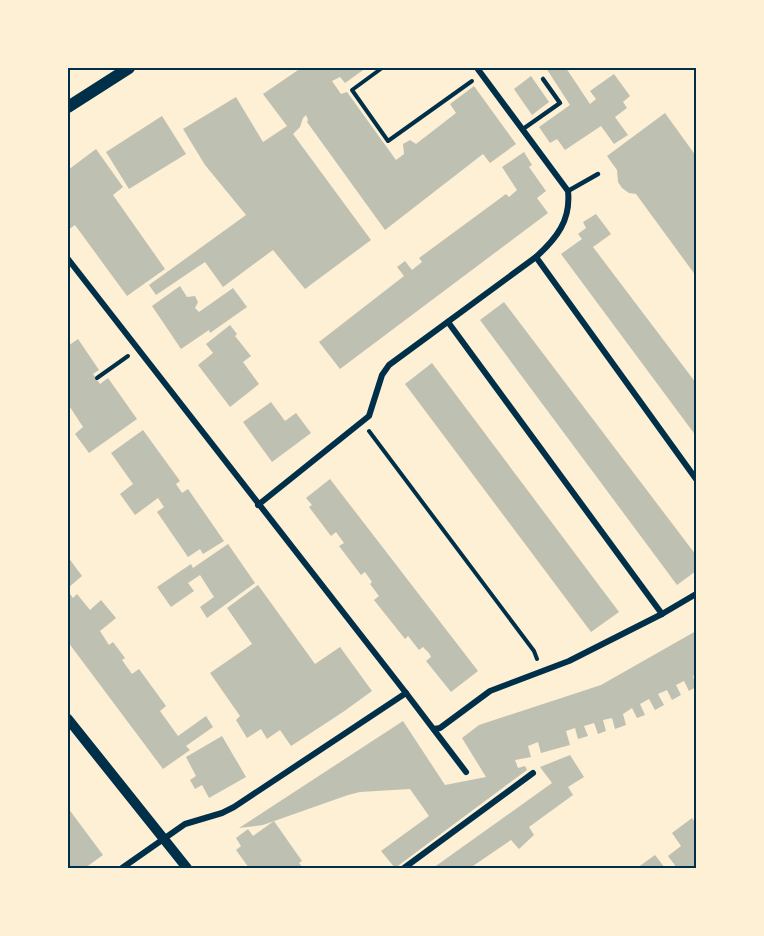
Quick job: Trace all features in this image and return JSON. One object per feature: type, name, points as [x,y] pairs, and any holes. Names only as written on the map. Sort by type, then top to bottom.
[{"type":"main road","points":[[68,106],[129,68]]},
{"type":"street","points":[[258,504],[363,423],[369,416],[382,375],[389,365],[536,257],[552,243],[560,232],[567,218],[568,191],[480,71]]},
{"type":"street","points":[[536,257],[696,479]]},
{"type":"street","points":[[68,260],[434,729],[465,772]]},
{"type":"street","points":[[448,322],[662,614]]},
{"type":"street","points":[[434,729],[440,728],[490,691],[569,661],[662,614],[696,594]]},
{"type":"street","points":[[122,868],[186,824],[234,807],[406,693]]},
{"type":"street","points":[[68,719],[187,868]]},
{"type":"street","points":[[404,868],[533,773]]},
{"type":"lane","points":[[523,129],[560,103],[543,79]]},
{"type":"lane","points":[[568,191],[598,174]]},
{"type":"path","points":[[382,68],[352,90],[388,141],[480,71]]},
{"type":"path","points":[[96,378],[138,349]]},
{"type":"path","points":[[375,439],[534,651]]},
{"type":"building","points":[[301,68],[366,68],[345,83],[340,77],[332,81],[341,94],[347,92],[396,160],[404,154],[403,144],[410,140],[416,144],[456,113],[450,104],[474,86],[516,144],[490,163],[483,154],[385,230],[307,122],[306,115],[300,127],[293,134],[371,240],[305,289],[273,250],[223,287],[205,262],[156,295],[149,285],[246,215],[205,165],[183,129],[236,97],[263,142],[287,126],[263,94]]},
{"type":"building","points":[[546,68],[566,68],[590,104],[596,99],[590,91],[614,74],[630,96],[623,102],[627,108],[615,117],[628,135],[614,144],[601,126],[565,150],[557,139],[550,143],[539,127],[570,105]]},
{"type":"building","points":[[531,76],[549,102],[532,115],[514,89]]},
{"type":"building","points":[[665,113],[696,156],[696,276],[636,194],[629,193],[622,188],[618,182],[617,170],[607,156]]},
{"type":"building","points":[[162,116],[186,154],[129,189],[106,152]]},
{"type":"building","points":[[96,149],[123,187],[113,195],[165,269],[127,296],[75,225],[68,230],[68,170]]},
{"type":"building","points":[[524,152],[532,165],[529,167],[546,191],[537,198],[548,213],[340,369],[319,342],[404,276],[397,267],[405,261],[412,270],[422,262],[419,258],[506,194],[509,197],[517,190],[502,167]]},
{"type":"building","points":[[596,214],[611,234],[593,247],[696,383],[696,436],[561,254],[582,239],[578,234],[586,228],[583,222]]},
{"type":"building","points":[[180,286],[187,297],[195,296],[198,302],[195,308],[199,312],[233,288],[247,307],[210,333],[209,330],[181,349],[152,306]]},
{"type":"building","points":[[504,302],[696,555],[696,571],[677,585],[480,320]]},
{"type":"building","points":[[230,325],[237,334],[235,336],[251,356],[243,362],[259,384],[230,407],[198,365],[213,353],[206,344]]},
{"type":"building","points":[[78,339],[99,370],[93,374],[100,384],[108,378],[137,419],[89,453],[75,434],[83,427],[68,404],[68,346]]},
{"type":"building","points":[[432,363],[619,612],[591,632],[405,384]]},
{"type":"building","points":[[271,402],[285,421],[296,413],[311,433],[272,462],[243,422]]},
{"type":"building","points":[[143,430],[180,481],[176,484],[182,493],[188,489],[224,541],[203,554],[200,549],[188,557],[157,512],[164,507],[158,498],[135,515],[120,494],[133,484],[111,453]]},
{"type":"building","points":[[330,479],[478,671],[451,692],[426,661],[431,657],[429,653],[423,647],[419,650],[408,636],[405,639],[374,600],[379,596],[365,572],[361,575],[339,546],[344,543],[336,532],[331,536],[309,507],[312,505],[306,498]]},
{"type":"building","points":[[228,544],[255,583],[207,618],[200,607],[214,597],[200,575],[188,583],[194,591],[171,607],[157,587],[191,564],[193,568]]},
{"type":"building","points":[[68,557],[82,576],[68,588]]},
{"type":"building","points":[[258,585],[315,664],[340,647],[372,691],[291,746],[280,730],[267,739],[261,729],[247,738],[236,720],[240,716],[210,673],[252,644],[227,608]]},
{"type":"building","points":[[68,591],[73,598],[77,594],[90,610],[101,600],[116,618],[100,631],[109,645],[113,642],[125,658],[122,660],[132,674],[139,669],[166,706],[160,711],[178,736],[206,716],[213,727],[186,746],[190,750],[163,769],[68,642]]},
{"type":"building","points":[[696,631],[696,674],[693,676],[696,687],[689,691],[684,681],[676,685],[681,695],[672,700],[667,690],[658,694],[664,705],[655,710],[649,699],[640,704],[645,715],[637,718],[632,708],[623,714],[626,725],[615,729],[612,718],[603,720],[606,731],[598,734],[594,723],[584,726],[588,736],[578,739],[575,728],[566,731],[570,745],[541,753],[538,742],[528,746],[531,757],[515,760],[518,768],[525,766],[527,770],[395,868],[381,851],[429,816],[410,789],[360,792],[263,825],[239,828],[403,721],[445,785],[486,777],[462,738],[479,725],[601,685]]},
{"type":"building","points":[[222,736],[246,777],[209,798],[202,785],[195,789],[190,780],[196,776],[186,757]]},
{"type":"building","points":[[570,755],[584,777],[568,787],[573,795],[529,827],[534,835],[519,849],[511,840],[470,868],[433,868],[552,783],[540,767]]},
{"type":"building","points":[[68,808],[103,855],[85,868],[68,868]]},
{"type":"building","points":[[692,818],[696,824],[696,868],[677,868],[668,856],[681,846],[672,833]]},
{"type":"building","points":[[274,821],[302,861],[299,863],[303,868],[249,868],[236,850],[241,846],[236,838],[248,829],[253,836]]},
{"type":"building","points":[[655,855],[665,868],[637,868]]}]
